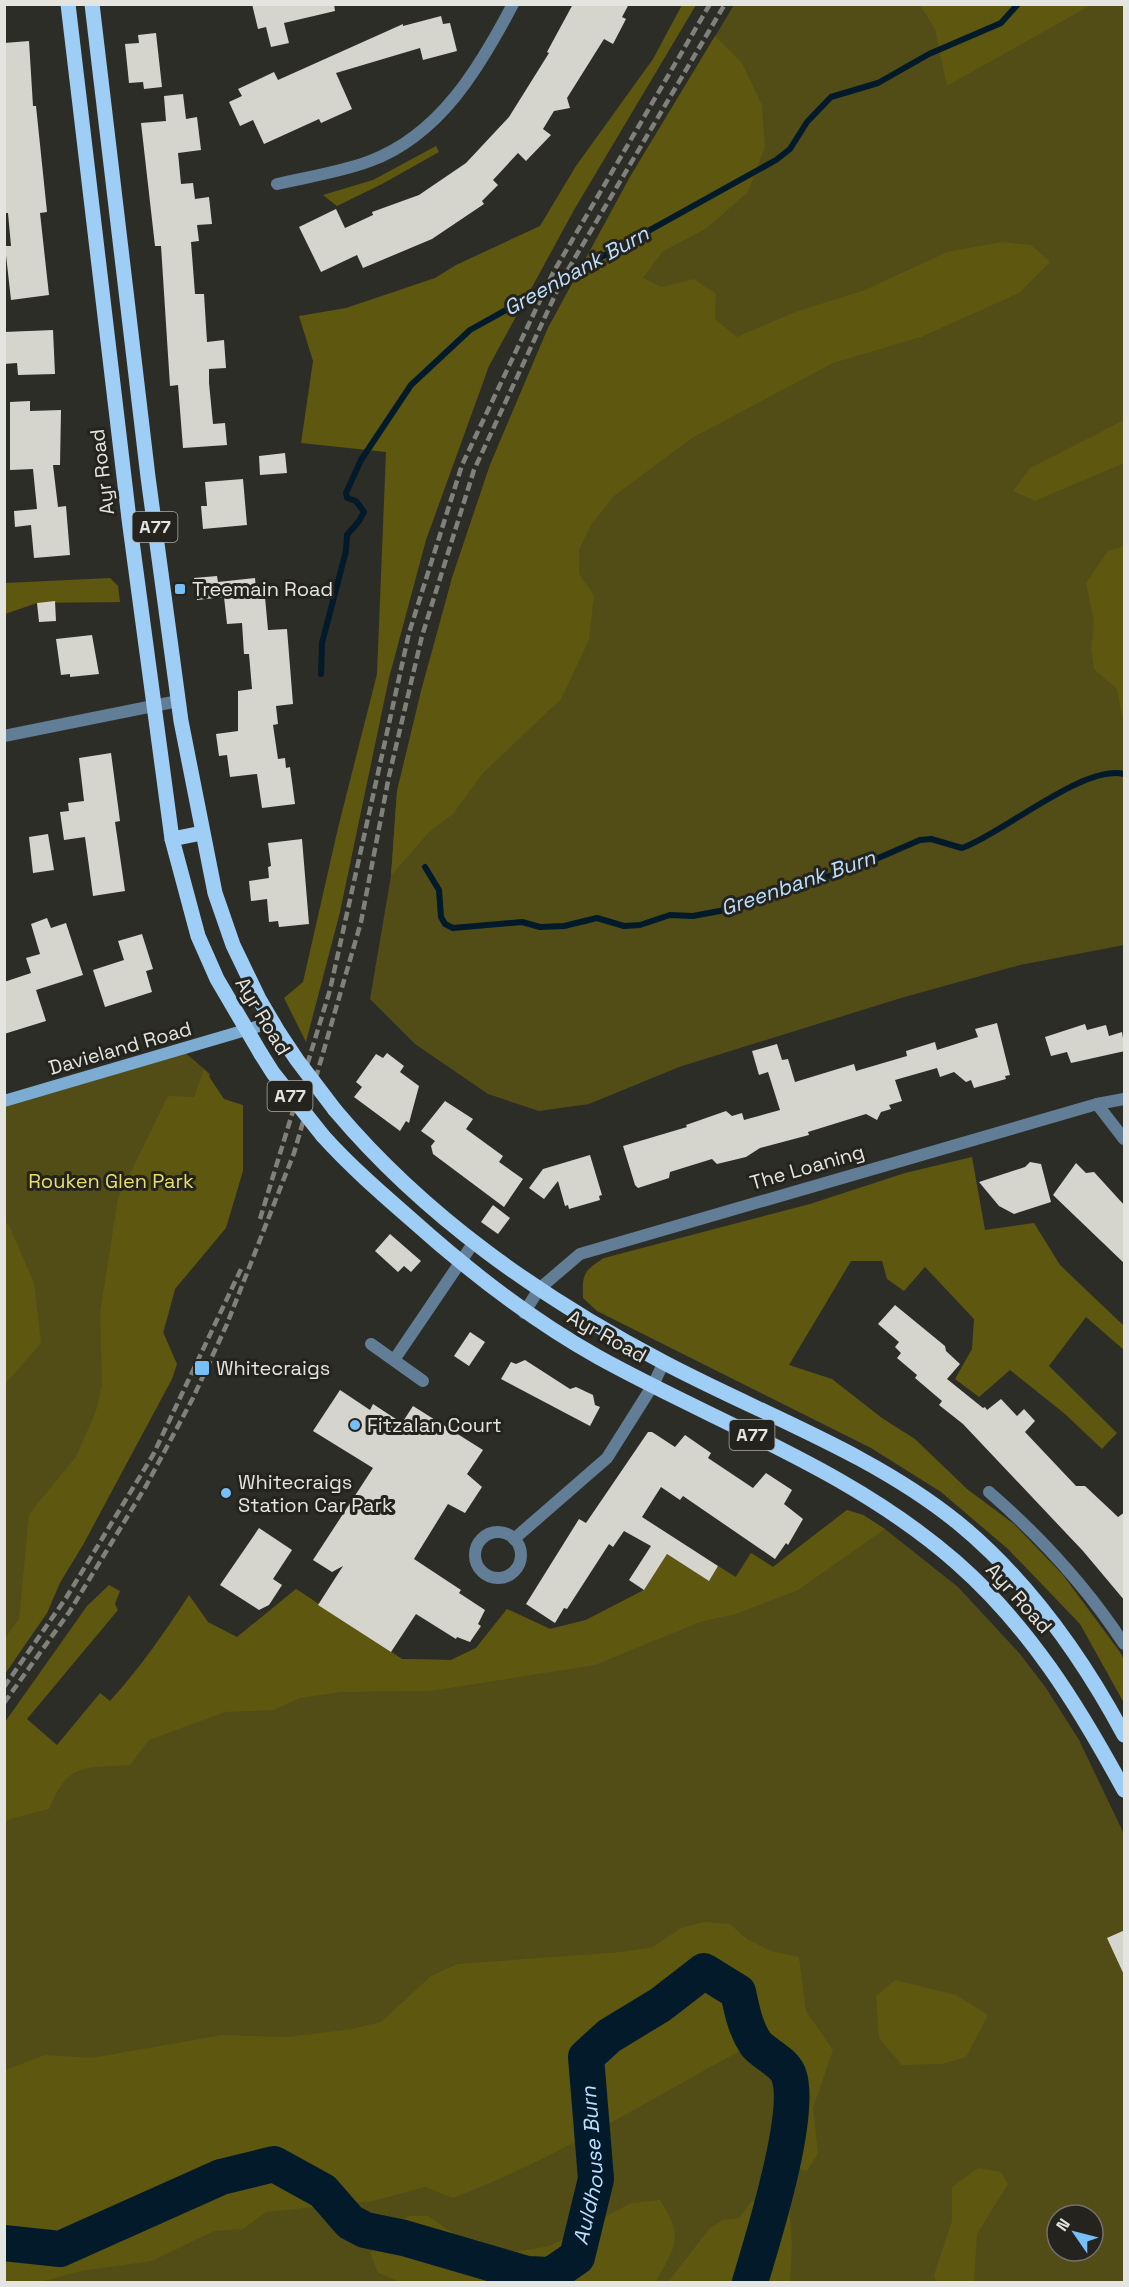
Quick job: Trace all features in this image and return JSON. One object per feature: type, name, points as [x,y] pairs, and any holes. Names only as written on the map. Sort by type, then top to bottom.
[{"type":"main road","name":"Ayr Road","points":[[68,4],[129,519],[172,839],[198,936],[217,979],[247,1032],[323,1136],[358,1172],[459,1262],[524,1313],[599,1358],[844,1482],[916,1530],[955,1561],[1015,1620],[1045,1659],[1074,1700],[1125,1790]]},
{"type":"main road","name":"Ayr Road","points":[[92,4],[178,701],[202,833],[224,920],[259,999],[276,1028],[335,1110],[389,1170],[474,1242],[539,1289],[664,1362],[869,1465],[956,1522],[1022,1585],[1056,1626],[1085,1666],[1125,1735]]},
{"type":"main road","points":[[86,157],[109,153]]},
{"type":"main road","points":[[172,839],[202,833]]},
{"type":"street","points":[[276,184],[371,161],[413,137],[447,108],[464,87],[513,4]]},
{"type":"street","points":[[4,736],[178,701]]},
{"type":"street","name":"Davieland Road","points":[[4,1101],[247,1032],[276,1028]]},
{"type":"street","name":"The Loaning","points":[[524,1313],[539,1289],[569,1261],[587,1251],[1097,1104],[1125,1099]]},
{"type":"street","points":[[1097,1104],[1125,1139]]},
{"type":"street","points":[[394,1360],[474,1242]]},
{"type":"street","points":[[371,1344],[423,1381]]},
{"type":"street","points":[[514,1539],[607,1458],[653,1385],[664,1362]]},
{"type":"street","points":[[989,1492],[1030,1528],[1059,1559],[1125,1644]]},
{"type":"green space","points":[[734,5],[1124,5],[1124,945],[1020,965],[901,998],[679,1067],[589,1104],[539,1111],[488,1094],[415,1044],[370,999],[391,876],[397,791],[452,578],[490,465],[548,328],[630,177]]},
{"type":"green space","name":"Rouken Glen Park","points":[[182,1050],[210,1074],[175,1289],[154,1368],[47,1613],[5,1668],[5,1101]]},
{"type":"green space","points":[[847,1510],[863,1515],[885,1529],[958,1587],[1020,1654],[1046,1688],[1079,1740],[1124,1834],[1124,2282],[5,2282],[4,1794],[237,1638],[296,1589],[402,1659],[451,1660],[476,1648],[507,1609],[550,1629],[586,1620],[644,1590],[667,1554],[708,1581],[718,1566],[735,1578],[751,1553],[773,1567]]},
{"type":"shaded area","points":[[682,5],[696,5],[574,210],[489,366],[426,540],[389,678],[340,912],[306,1042],[284,998],[303,982],[338,828],[377,674],[386,452],[301,443],[313,361],[299,316],[346,308],[435,278],[456,265],[540,226],[576,166],[653,59]]},
{"type":"shaded area","points":[[920,5],[1091,5],[947,86],[935,29]]},
{"type":"shaded area","points":[[715,36],[742,63],[762,105],[765,147],[748,192],[707,228],[662,252],[643,278],[662,287],[694,279],[716,294],[715,319],[737,337],[795,312],[865,290],[947,252],[1001,242],[1031,245],[1050,262],[1019,293],[921,337],[833,363],[692,438],[614,496],[591,525],[579,550],[579,574],[594,595],[589,640],[561,699],[483,773],[453,814],[429,832],[391,876],[397,791],[421,691],[452,578],[490,465],[548,328],[630,177]]},
{"type":"shaded area","points":[[436,146],[439,152],[337,206],[323,195],[373,180]]},
{"type":"shaded area","points":[[1124,420],[1124,463],[1035,501],[1013,491],[1030,468]]},
{"type":"shaded area","points":[[1124,546],[1124,725],[1117,689],[1094,669],[1091,649],[1094,622],[1086,583],[1108,551]]},
{"type":"shaded area","points":[[110,578],[118,586],[120,602],[37,603],[5,614],[5,583]]},
{"type":"shaded area","points":[[204,1069],[224,1099],[243,1105],[243,1171],[226,1228],[175,1289],[163,1332],[177,1364],[172,1379],[83,1545],[58,1586],[47,1613],[5,1674],[5,1638],[19,1619],[29,1514],[76,1457],[96,1411],[102,1385],[100,1313],[118,1198],[168,1096],[194,1097]]},
{"type":"shaded area","points":[[972,1157],[985,1230],[1034,1223],[1060,1265],[1124,1326],[1124,1350],[1086,1317],[1049,1366],[1117,1433],[1102,1449],[1065,1414],[1010,1370],[979,1397],[955,1379],[972,1349],[974,1319],[925,1267],[904,1291],[887,1279],[882,1261],[851,1261],[789,1365],[832,1379],[882,1418],[915,1439],[967,1489],[1014,1524],[1063,1575],[1120,1652],[1124,1660],[1124,1703],[1080,1624],[1008,1549],[941,1492],[871,1448],[597,1311],[583,1298],[583,1283],[588,1270],[604,1258],[810,1204],[905,1173]]},
{"type":"shaded area","points":[[5,1222],[9,1225],[34,1283],[41,1343],[5,1384]]},
{"type":"shaded area","points":[[847,1510],[863,1515],[885,1529],[798,1590],[736,1614],[700,1622],[595,1665],[430,1691],[341,1692],[300,1698],[274,1710],[225,1712],[149,1740],[130,1765],[90,1768],[71,1775],[63,1783],[49,1809],[10,1819],[5,1823],[5,1722],[87,1606],[109,1585],[120,1591],[115,1604],[118,1610],[27,1719],[57,1745],[100,1693],[110,1701],[152,1650],[189,1595],[208,1622],[237,1637],[296,1589],[402,1659],[451,1660],[476,1648],[507,1609],[550,1629],[586,1620],[644,1590],[667,1554],[709,1581],[718,1566],[736,1577],[751,1553],[773,1567]]},
{"type":"shaded area","points":[[704,1922],[730,1924],[747,1939],[771,1951],[799,1957],[806,2011],[833,2050],[813,2108],[818,2153],[807,2171],[767,2163],[783,2081],[742,2050],[564,2148],[453,2198],[425,2187],[373,2201],[266,2212],[243,2229],[214,2231],[152,2261],[81,2271],[40,2282],[5,2282],[5,2070],[45,2055],[91,2058],[222,2035],[288,2037],[352,2029],[381,2022],[431,1976],[457,1964],[622,1952],[653,1947],[681,1928]]},
{"type":"shaded area","points":[[895,1980],[956,1995],[988,2015],[966,2057],[942,2064],[902,2065],[879,2038],[876,1996]]},
{"type":"shaded area","points":[[978,2168],[1001,2172],[1008,2184],[977,2234],[974,2282],[936,2282],[934,2275],[952,2221],[952,2187]]},
{"type":"shaded area","points":[[660,2200],[673,2224],[675,2233],[672,2250],[656,2282],[401,2282],[378,2273],[370,2253],[408,2216],[428,2216],[460,2238],[479,2240],[496,2255],[550,2246],[631,2203]]},
{"type":"shaded area","points":[[752,2201],[789,2202],[792,2244],[790,2282],[668,2282],[710,2228],[723,2220],[739,2218]]},
{"type":"building","points":[[252,4],[334,4],[335,11],[284,23],[289,43],[271,47],[266,27],[258,29]]},
{"type":"building","points":[[573,4],[629,4],[622,17],[626,19],[613,44],[604,39],[567,98],[570,108],[554,111],[543,129],[551,135],[526,161],[518,153],[493,180],[498,185],[482,201],[484,204],[432,239],[363,268],[357,255],[321,272],[299,227],[336,209],[345,228],[373,215],[372,212],[419,195],[466,163],[509,117],[549,53],[547,52]]},
{"type":"building","points":[[441,16],[443,24],[450,23],[457,51],[423,60],[420,48],[336,73],[352,109],[321,123],[319,119],[264,144],[253,120],[240,126],[229,102],[242,96],[238,89],[274,72],[278,80],[403,24],[403,26]]},
{"type":"building","points":[[156,33],[162,87],[144,89],[143,82],[129,83],[125,44],[139,43],[138,35]]},
{"type":"building","points":[[29,41],[33,106],[36,106],[47,212],[40,213],[49,295],[11,300],[5,246],[11,246],[8,213],[4,213],[4,43]]},
{"type":"building","points":[[183,94],[186,119],[197,117],[201,150],[178,153],[181,184],[193,183],[195,199],[209,197],[212,224],[197,225],[199,241],[191,242],[195,294],[204,294],[207,342],[224,340],[226,368],[209,369],[209,383],[213,424],[225,423],[227,445],[183,448],[178,385],[170,386],[161,246],[155,246],[141,123],[166,121],[164,96]]},
{"type":"building","points":[[53,330],[55,374],[18,375],[17,363],[4,364],[4,332]]},
{"type":"building","points":[[30,401],[30,411],[61,410],[60,465],[53,465],[58,507],[66,506],[70,555],[34,558],[31,525],[15,527],[14,511],[37,509],[33,469],[10,470],[10,402]]},
{"type":"building","points":[[285,453],[287,473],[260,475],[259,456]]},
{"type":"building","points":[[243,479],[247,525],[203,529],[201,506],[207,506],[205,482]]},
{"type":"building","points":[[217,576],[218,582],[255,578],[257,598],[265,597],[268,630],[287,629],[293,704],[276,706],[278,724],[273,725],[278,759],[285,758],[286,768],[290,767],[295,804],[262,808],[257,774],[230,777],[227,755],[219,756],[216,734],[238,731],[238,691],[252,689],[249,654],[244,654],[242,623],[227,624],[224,597],[197,600],[194,578]]},
{"type":"building","points":[[55,601],[56,621],[39,622],[37,603]]},
{"type":"building","points":[[92,635],[99,674],[70,677],[70,674],[61,675],[56,639]]},
{"type":"building","points":[[111,753],[120,821],[115,822],[125,891],[93,896],[85,837],[64,840],[60,812],[69,811],[68,803],[84,801],[79,758]]},
{"type":"building","points":[[48,834],[54,870],[33,873],[29,837]]},
{"type":"building","points":[[302,839],[309,924],[279,927],[278,921],[269,922],[267,899],[251,901],[249,881],[269,878],[268,867],[271,866],[268,843]]},
{"type":"building","points":[[47,918],[51,928],[66,923],[83,975],[36,990],[46,1021],[4,1034],[4,982],[31,973],[26,958],[40,954],[31,924]]},
{"type":"building","points":[[142,934],[153,969],[146,971],[152,992],[105,1007],[93,970],[124,960],[118,941]]},
{"type":"building","points":[[997,1023],[1010,1075],[1005,1076],[1006,1079],[974,1088],[971,1080],[966,1082],[954,1072],[940,1077],[937,1068],[895,1080],[902,1101],[889,1105],[891,1109],[881,1112],[877,1120],[866,1114],[808,1132],[809,1135],[760,1148],[746,1157],[717,1164],[712,1159],[670,1172],[669,1178],[638,1188],[635,1185],[623,1146],[687,1127],[686,1125],[726,1111],[732,1116],[742,1113],[744,1120],[780,1110],[768,1072],[759,1075],[752,1051],[777,1044],[782,1060],[788,1059],[795,1082],[854,1064],[856,1071],[907,1056],[906,1051],[935,1042],[937,1050],[978,1037],[975,1029]]},
{"type":"building","points":[[1085,1024],[1087,1030],[1106,1025],[1109,1036],[1122,1032],[1125,1051],[1071,1063],[1067,1052],[1051,1056],[1045,1037]]},
{"type":"building","points":[[387,1053],[404,1066],[400,1072],[419,1086],[409,1123],[406,1121],[400,1131],[354,1097],[362,1087],[356,1082],[376,1054],[383,1058]]},
{"type":"building","points":[[445,1101],[473,1119],[466,1129],[503,1156],[499,1162],[523,1179],[504,1207],[433,1154],[431,1146],[435,1141],[421,1131]]},
{"type":"building","points":[[590,1155],[602,1195],[599,1196],[600,1200],[569,1209],[568,1205],[565,1206],[558,1181],[544,1199],[529,1188],[543,1169]]},
{"type":"building","points":[[1030,1162],[1041,1164],[1051,1202],[1014,1214],[999,1206],[979,1182],[1025,1167]]},
{"type":"building","points":[[1076,1163],[1086,1173],[1094,1172],[1125,1206],[1125,1264],[1053,1195]]},
{"type":"building","points":[[493,1205],[510,1218],[498,1234],[481,1222]]},
{"type":"building","points":[[390,1234],[421,1261],[411,1272],[404,1266],[398,1272],[375,1251]]},
{"type":"building","points":[[895,1305],[945,1346],[946,1351],[960,1364],[947,1379],[987,1410],[1001,1399],[1017,1416],[1024,1409],[1035,1421],[1025,1432],[1076,1486],[1085,1486],[1118,1517],[1125,1512],[1125,1601],[1083,1551],[963,1424],[939,1405],[942,1401],[915,1378],[917,1375],[897,1358],[901,1353],[895,1347],[899,1342],[878,1324]]},
{"type":"building","points":[[470,1332],[485,1342],[469,1366],[454,1356]]},
{"type":"building","points":[[525,1360],[570,1389],[576,1387],[593,1395],[595,1405],[600,1407],[590,1426],[501,1379],[511,1362],[516,1364]]},
{"type":"building","points":[[340,1390],[370,1410],[373,1404],[402,1423],[413,1406],[483,1450],[467,1474],[482,1487],[465,1513],[448,1504],[414,1559],[461,1590],[459,1593],[485,1610],[478,1624],[481,1626],[470,1642],[457,1637],[456,1639],[416,1614],[391,1652],[318,1605],[343,1566],[332,1572],[313,1560],[373,1468],[313,1431]]},
{"type":"building","points":[[648,1432],[652,1432],[675,1447],[685,1435],[711,1453],[708,1458],[753,1488],[766,1473],[792,1490],[784,1504],[803,1519],[788,1545],[786,1543],[775,1559],[683,1496],[680,1500],[661,1487],[642,1517],[718,1566],[709,1581],[667,1554],[644,1590],[629,1580],[651,1546],[624,1531],[613,1547],[609,1544],[567,1609],[564,1608],[555,1623],[526,1604],[579,1519],[586,1523]]},
{"type":"building","points":[[259,1528],[292,1550],[273,1579],[282,1585],[269,1605],[259,1610],[220,1585]]},
{"type":"building","points":[[1125,1930],[1125,1977],[1107,1938]]},
{"type":"waterway","name":"Greenbank Burn","points":[[321,674],[322,643],[346,551],[347,535],[364,512],[356,501],[347,498],[346,493],[361,460],[411,385],[470,330],[776,160],[790,149],[807,122],[831,97],[878,83],[929,54],[1001,23],[1018,4]]},
{"type":"waterway","name":"Greenbank Burn","points":[[425,867],[439,890],[441,917],[445,924],[453,928],[522,922],[540,927],[564,926],[597,918],[624,926],[640,925],[670,915],[693,916],[741,907],[869,862],[920,840],[931,839],[962,848],[1087,779],[1107,774],[1124,774]]},
{"type":"waterway","name":"Auldhouse Burn","points":[[4,2243],[60,2249],[221,2177],[274,2164],[323,2191],[350,2222],[365,2230],[404,2238],[527,2274],[551,2275],[577,2257],[596,2179],[586,2057],[609,2036],[660,2005],[704,1971],[738,1992],[744,2019],[752,2038],[787,2071],[792,2094],[786,2147],[750,2282]]},
{"type":"railway","points":[[260,1219],[330,990],[409,633],[462,465],[553,273],[710,4]]},
{"type":"railway","points":[[4,1703],[70,1611],[146,1486],[193,1398],[227,1324],[294,1153],[361,922],[389,776],[422,636],[474,470],[563,278],[725,4]]},
{"type":"railway","points":[[4,1687],[66,1598],[153,1455],[242,1267]]},
{"type":"place","name":"Treemain Road","points":[[180,589]]},
{"type":"place","name":"Whitecraigs","points":[[202,1368]]},
{"type":"place","name":"Fitzalan Court","points":[[355,1425]]},
{"type":"place","name":"Whitecraigs Station Car Park","points":[[226,1493]]}]
